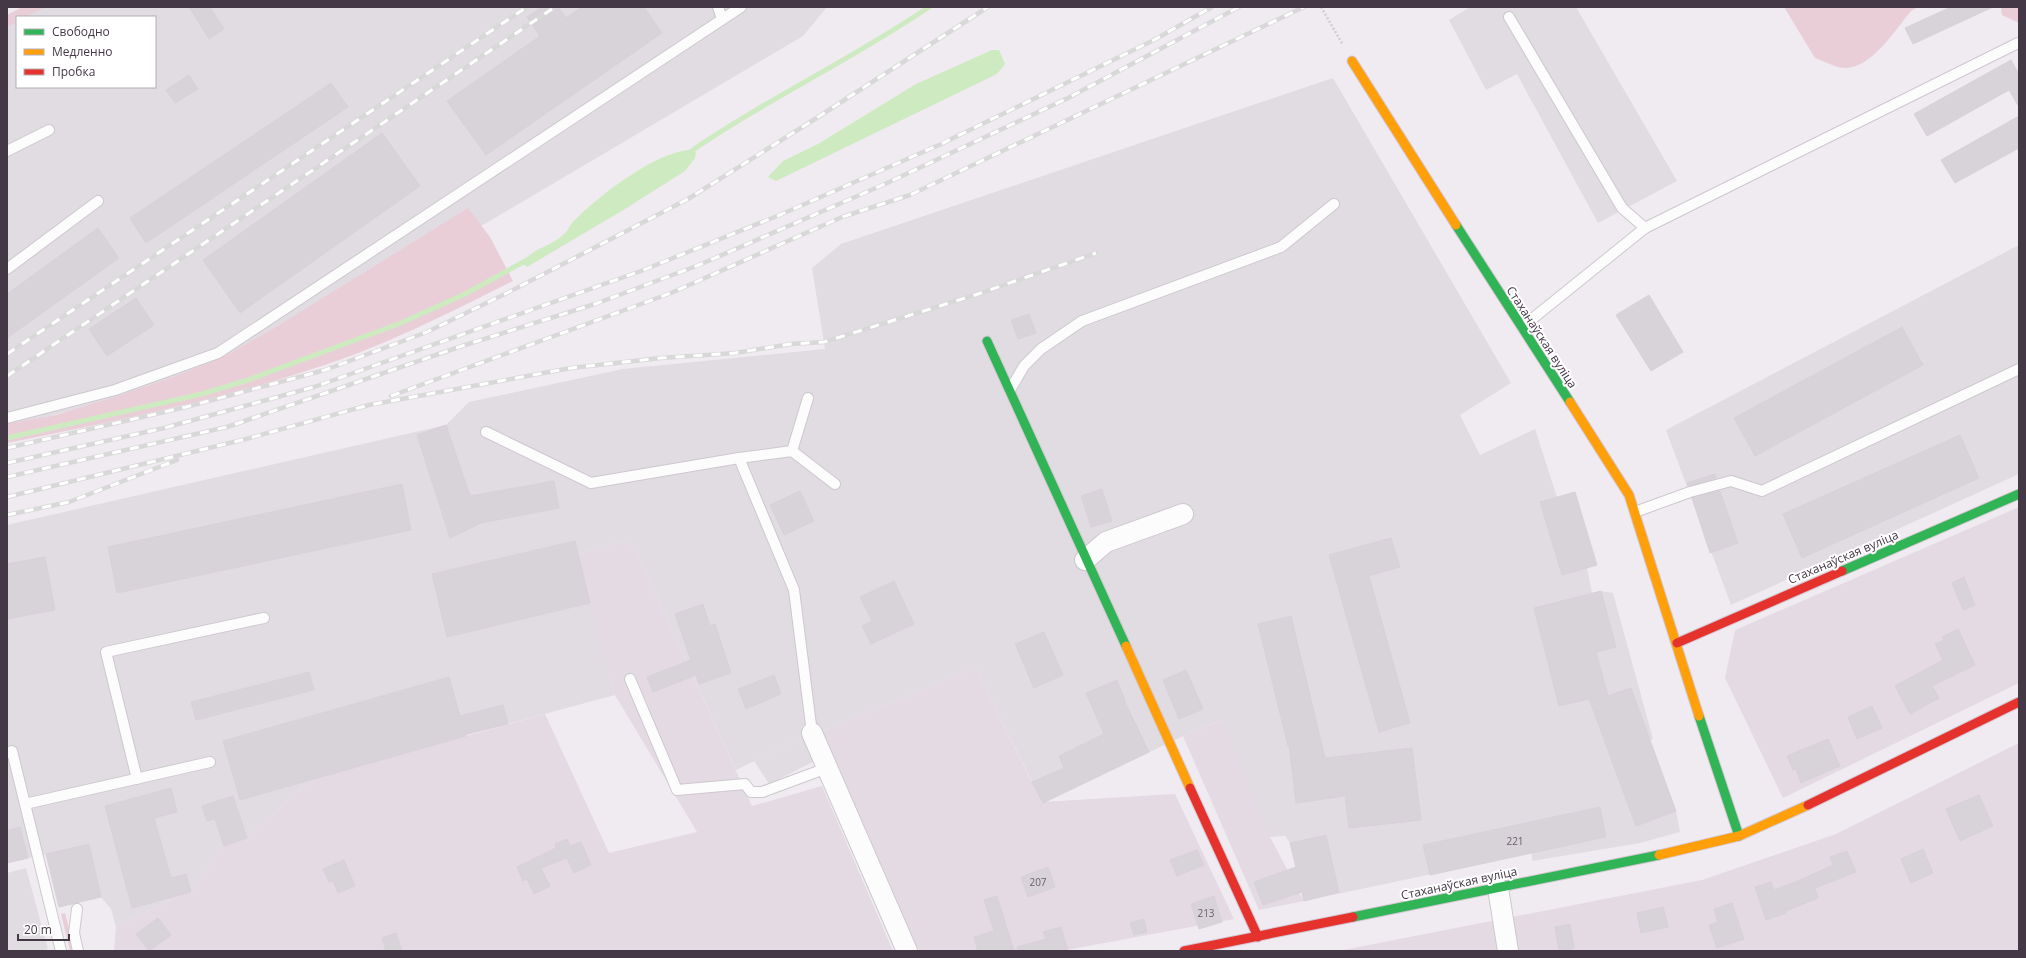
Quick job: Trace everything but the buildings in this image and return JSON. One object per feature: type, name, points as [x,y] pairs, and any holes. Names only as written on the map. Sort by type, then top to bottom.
[{"type":"street","name":"Стаханаўская вуліца","points":[[1352,61],[1629,495],[1725,797],[1739,836]]},
{"type":"street","points":[[987,341],[1085,560],[1258,937]]},
{"type":"street","name":"Стаханаўская вуліца","points":[[1677,643],[2019,494]]},
{"type":"street","points":[[1085,560],[1106,542],[1183,514]]},
{"type":"street","name":"Стаханаўская вуліца","points":[[1184,951],[1675,852],[1739,836],[1778,820],[2019,702]]},
{"type":"street","points":[[812,733],[907,951]]},
{"type":"street","points":[[1498,888],[1508,951]]},
{"type":"lane","points":[[718,7],[722,19]]},
{"type":"lane","points":[[7,418],[115,390],[218,353],[741,7]]},
{"type":"lane","points":[[1509,18],[1622,208],[1646,228]]},
{"type":"lane","points":[[1522,327],[1646,228],[2018,43]]},
{"type":"lane","points":[[7,151],[49,130]]},
{"type":"lane","points":[[7,269],[98,201]]},
{"type":"lane","points":[[1010,390],[1024,366],[1040,348],[1082,321],[1281,246],[1334,204]]},
{"type":"lane","points":[[1635,512],[1690,492],[1732,480],[1762,491],[2019,369]]},
{"type":"lane","points":[[792,451],[808,398]]},
{"type":"lane","points":[[486,432],[590,483],[739,458],[792,451],[835,484]]},
{"type":"lane","points":[[739,458],[794,590],[812,733]]},
{"type":"lane","points":[[137,779],[106,652],[264,618]]},
{"type":"lane","points":[[630,679],[677,790],[745,784],[750,792],[762,792],[827,768]]},
{"type":"lane","points":[[9,750],[25,804],[60,951]]},
{"type":"lane","points":[[25,804],[210,762]]},
{"type":"lane","points":[[77,909],[74,933],[78,951]]},
{"type":"path","points":[[1321,7],[1352,61]]},
{"type":"shaded area","points":[[22,7],[45,7],[28,16],[16,16],[16,22],[7,27],[7,15]]},
{"type":"shaded area","points":[[24,7],[827,7],[803,36],[246,365],[7,427],[7,16]]},
{"type":"shaded area","points":[[1470,7],[1576,7],[1677,181],[1598,223],[1517,74],[1486,90],[1449,20]]},
{"type":"shaded area","points":[[1784,7],[1918,7],[1911,11],[1883,46],[1866,61],[1857,66],[1843,68],[1815,58]]},
{"type":"shaded area","points":[[2001,7],[2019,7],[2019,23],[2002,15]]},
{"type":"shaded area","points":[[992,50],[999,50],[1005,64],[997,74],[776,181],[768,177],[783,161],[818,144],[916,84]]},
{"type":"shaded area","points":[[1333,78],[1511,383],[1460,415],[1480,455],[1535,429],[1557,497],[1575,492],[1597,565],[1587,568],[1592,593],[1601,591],[1613,593],[1653,739],[1650,740],[1676,811],[1680,832],[1640,843],[1532,861],[1532,853],[1304,901],[1290,843],[1285,836],[1270,837],[1221,720],[1183,736],[1043,803],[975,668],[823,731],[812,733],[736,770],[634,546],[620,542],[578,554],[615,695],[312,779],[247,838],[224,846],[191,892],[178,896],[116,927],[111,909],[101,897],[59,907],[46,854],[7,863],[7,525],[446,425],[469,402],[623,369],[825,349],[812,268],[841,244]]},
{"type":"shaded area","points":[[689,150],[696,152],[695,158],[685,171],[625,209],[527,267],[522,263],[531,254],[559,238],[565,233],[573,222],[597,200],[627,177],[660,159],[675,153]]},
{"type":"shaded area","points":[[468,208],[490,237],[513,281],[394,338],[311,370],[225,395],[95,425],[7,443],[7,424],[56,415],[121,395],[179,375],[227,355],[273,329]]},
{"type":"shaded area","points":[[2019,245],[2019,474],[1731,605],[1666,430]]},
{"type":"shaded area","points":[[2019,507],[2019,683],[1783,798],[1725,678],[1735,630]]},
{"type":"shaded area","points":[[1471,523],[1536,779],[1466,796],[1400,541]]},
{"type":"shaded area","points":[[620,542],[634,546],[752,806],[822,786],[893,951],[114,951],[116,927],[178,896],[191,892],[224,846],[247,838],[312,779],[545,714],[609,853],[697,832],[615,695],[590,603],[578,554]]},
{"type":"shaded area","points":[[975,668],[1042,802],[1175,794],[1234,919],[1061,951],[919,951],[823,731]]},
{"type":"shaded area","points":[[1231,716],[1270,837],[1304,901],[1259,910],[1183,736]]},
{"type":"shaded area","points":[[812,733],[823,757],[769,784],[754,761]]},
{"type":"shaded area","points":[[2019,743],[2019,951],[1338,951],[1702,880],[1836,834]]},
{"type":"shaded area","points":[[26,868],[48,949],[41,951],[14,951],[9,938],[7,938],[7,873]]},
{"type":"shaded area","points":[[65,913],[75,951],[70,951],[61,914]]},
{"type":"shaded area","points":[[7,938],[9,938],[14,951],[7,951]]},
{"type":"waterway","points":[[687,154],[717,134],[869,45],[929,7]]},
{"type":"waterway","points":[[7,438],[202,394],[248,380],[401,323],[465,294],[527,260]]},
{"type":"railway","points":[[7,354],[527,7]]},
{"type":"railway","points":[[7,376],[555,7]]},
{"type":"railway","points":[[7,448],[186,407],[325,370],[427,332],[509,292],[688,199],[988,7]]},
{"type":"railway","points":[[7,463],[164,428],[314,387],[641,271],[782,214],[939,145],[1154,40],[1212,7]]},
{"type":"railway","points":[[7,477],[227,427],[462,346],[595,304],[699,265],[885,184],[1068,98],[1239,7]]},
{"type":"railway","points":[[391,396],[671,293],[842,217],[910,195],[1304,7]]},
{"type":"railway","points":[[7,497],[246,439],[369,405],[571,368],[661,358],[735,353],[791,344],[824,342],[975,295],[1096,253]]},
{"type":"railway","points":[[7,515],[69,502],[177,460]]},
{"type":"traffic: fast","points":[[1456,225],[1570,402]]},
{"type":"traffic: fast","points":[[987,341],[1126,646]]},
{"type":"traffic: fast","points":[[1842,571],[2019,494]]},
{"type":"traffic: fast","points":[[1699,716],[1739,836]]},
{"type":"traffic: fast","points":[[1353,917],[1659,855]]},
{"type":"traffic: slow","points":[[1352,61],[1456,225]]},
{"type":"traffic: slow","points":[[1570,402],[1629,495],[1699,716]]},
{"type":"traffic: slow","points":[[1126,646],[1190,788]]},
{"type":"traffic: slow","points":[[1659,855],[1739,836],[1808,805]]},
{"type":"traffic: jam","points":[[1677,643],[1842,571]]},
{"type":"traffic: jam","points":[[1808,805],[2019,702]]},
{"type":"traffic: jam","points":[[1190,788],[1258,937]]},
{"type":"traffic: jam","points":[[1184,951],[1353,917]]}]
